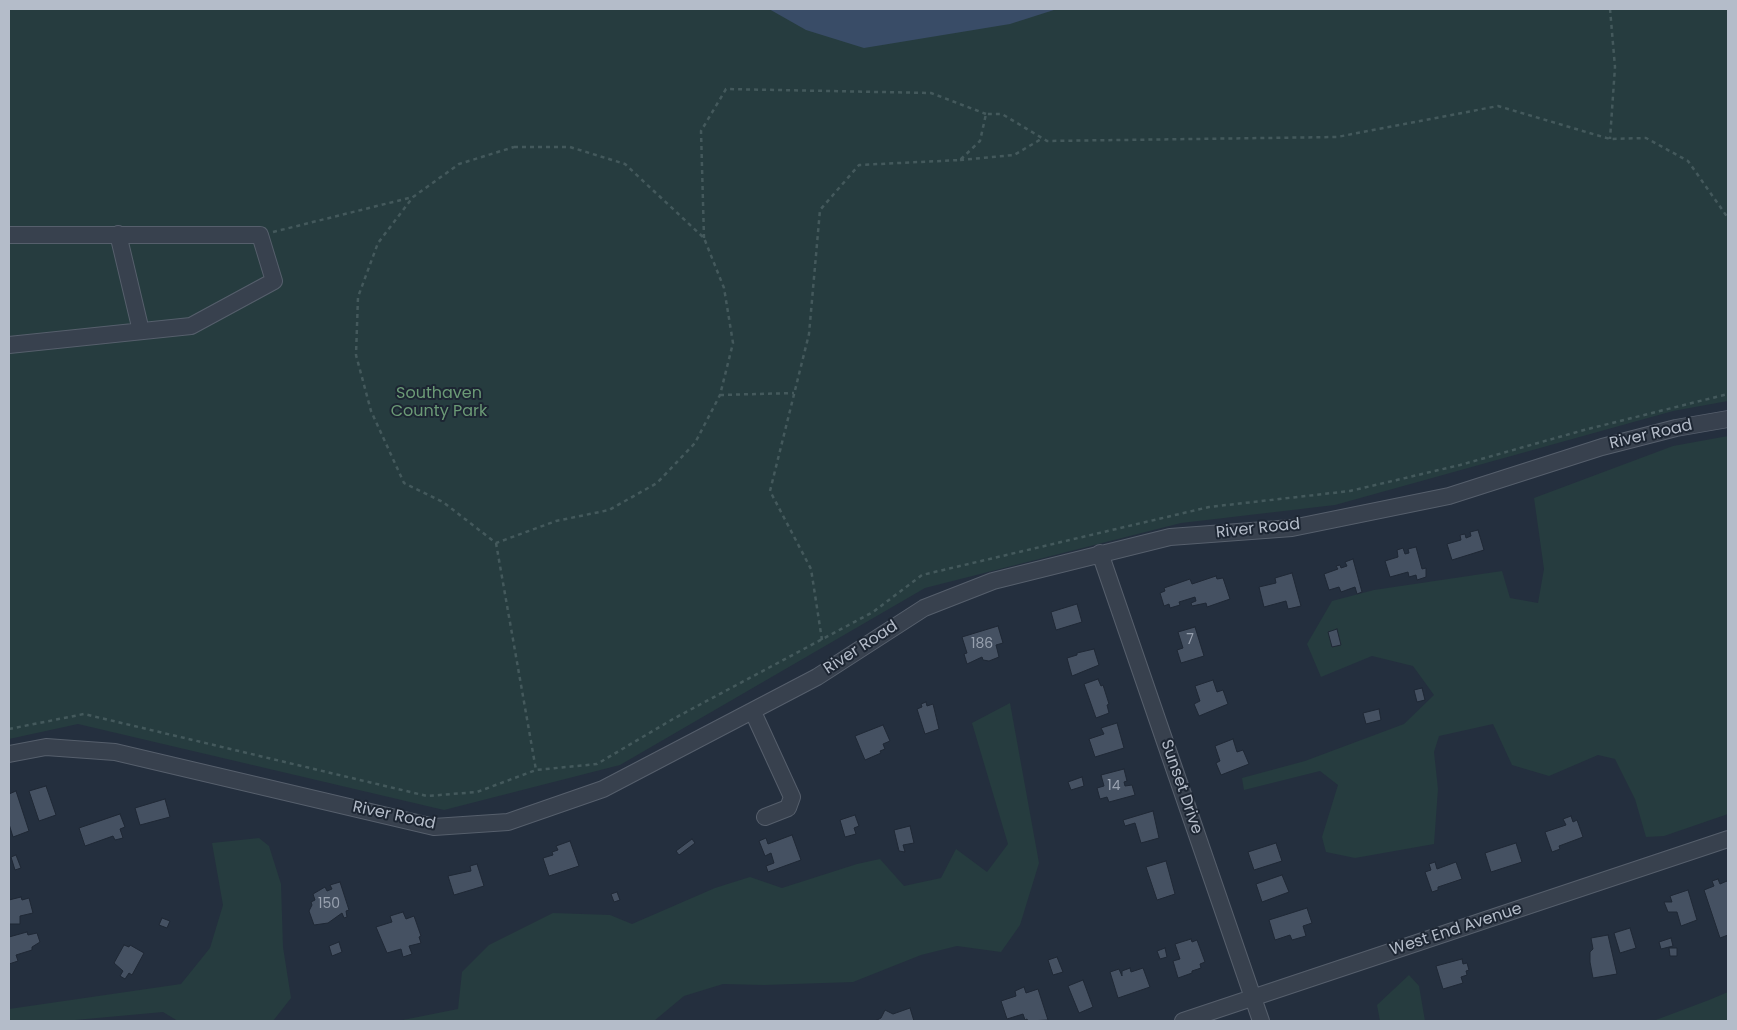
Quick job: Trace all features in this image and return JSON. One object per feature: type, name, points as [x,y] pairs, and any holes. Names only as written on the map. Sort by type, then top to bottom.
[{"type":"street","points":[[118,234],[141,331]]},
{"type":"street","points":[[9,235],[260,235],[274,281],[191,326],[9,345]]},
{"type":"street","name":"River Road","points":[[9,754],[46,747],[116,752],[434,827],[508,822],[603,789],[817,677],[924,608],[993,581],[1170,537],[1292,528],[1449,496],[1602,447],[1676,428],[1728,419]]},
{"type":"street","name":"Sunset Drive","points":[[1100,553],[1261,1021]]},
{"type":"street","points":[[753,712],[792,797],[788,808],[765,817]]},
{"type":"street","name":"West End Avenue","points":[[1184,1021],[1728,839]]},
{"type":"path","points":[[1610,9],[1615,67],[1610,139]]},
{"type":"path","points":[[496,543],[556,521],[609,510],[657,483],[695,443],[720,395],[732,343],[724,288],[704,238],[700,131],[726,89],[931,93],[986,114],[1002,114],[1047,140],[1337,137],[1498,106],[1610,139],[1646,138],[1688,161],[1728,218]]},
{"type":"path","points":[[960,160],[980,141],[986,114]]},
{"type":"path","points":[[822,640],[811,569],[770,491],[809,334],[820,210],[858,164],[960,160],[1014,155],[1042,138]]},
{"type":"path","points":[[536,770],[496,543],[443,502],[404,483],[371,411],[356,355],[358,297],[378,243],[413,197],[459,164],[514,147],[570,147],[625,164],[704,238]]},
{"type":"path","points":[[260,235],[413,197]]},
{"type":"path","points":[[720,395],[794,393]]},
{"type":"path","points":[[9,729],[84,714],[427,796],[477,792],[536,770],[597,764],[673,719],[873,612],[922,575],[1209,507],[1350,491],[1460,465],[1584,430],[1728,394]]},
{"type":"green space","name":"Southaven County Park","points":[[9,9],[1728,9],[1728,401],[1673,411],[1335,505],[1181,523],[925,588],[620,765],[444,810],[78,724],[9,739]]},
{"type":"green space","points":[[1728,436],[1728,814],[1664,836],[1646,837],[1635,799],[1615,759],[1598,755],[1549,776],[1512,765],[1493,724],[1439,736],[1434,752],[1438,789],[1434,844],[1355,858],[1326,852],[1322,837],[1338,785],[1320,771],[1244,790],[1242,778],[1305,761],[1404,724],[1434,695],[1413,666],[1372,656],[1321,677],[1307,644],[1332,601],[1374,590],[1502,571],[1510,598],[1538,603],[1544,569],[1534,498],[1673,446]]},
{"type":"green space","points":[[1010,703],[1039,863],[1020,925],[1001,952],[957,946],[921,955],[853,982],[763,985],[723,984],[684,996],[654,1021],[398,1021],[458,1009],[462,972],[489,945],[553,913],[610,915],[632,924],[715,888],[750,877],[782,888],[857,864],[880,859],[904,886],[941,878],[956,849],[987,872],[1008,844],[972,723]]},
{"type":"green space","points":[[259,838],[269,846],[281,884],[283,947],[291,998],[273,1021],[178,1021],[163,1012],[64,1021],[9,1021],[9,1009],[181,984],[210,948],[223,905],[212,843]]},
{"type":"green space","points":[[1409,975],[1419,986],[1425,1021],[1380,1021],[1377,1005]]},
{"type":"green space","points":[[1728,992],[1728,1021],[1653,1021],[1709,1000]]},
{"type":"water","points":[[769,9],[1057,9],[1010,24],[864,48],[806,30]]},
{"type":"building","points":[[1478,530],[1484,550],[1452,560],[1447,544],[1461,540],[1460,535],[1465,534],[1466,538],[1471,536],[1470,532]]},
{"type":"building","points":[[1416,547],[1422,569],[1426,568],[1426,577],[1417,580],[1416,575],[1409,577],[1408,572],[1390,577],[1385,561],[1398,557],[1397,550],[1403,548],[1405,554],[1409,553],[1408,549]]},
{"type":"building","points":[[1353,559],[1362,592],[1357,594],[1355,587],[1341,592],[1339,587],[1329,590],[1324,574],[1338,569],[1336,566],[1340,565],[1341,568],[1347,566],[1345,562]]},
{"type":"building","points":[[1292,573],[1301,606],[1288,609],[1286,601],[1264,607],[1259,587],[1276,583],[1275,578]]},
{"type":"building","points":[[1216,576],[1217,579],[1223,578],[1230,599],[1207,607],[1206,603],[1192,606],[1191,603],[1196,601],[1195,597],[1179,602],[1180,605],[1170,608],[1169,604],[1164,606],[1160,593],[1165,591],[1164,588],[1190,579],[1192,584]]},
{"type":"building","points":[[1077,604],[1082,622],[1056,630],[1051,612]]},
{"type":"building","points":[[998,626],[1003,643],[996,645],[999,657],[989,661],[983,660],[982,657],[967,664],[964,654],[967,653],[962,637]]},
{"type":"building","points":[[1195,627],[1204,656],[1181,663],[1177,650],[1183,648],[1178,632]]},
{"type":"building","points":[[1337,629],[1341,645],[1332,647],[1328,632]]},
{"type":"building","points":[[1094,649],[1099,665],[1072,676],[1067,658],[1077,655],[1077,653]]},
{"type":"building","points":[[1098,679],[1101,686],[1103,685],[1109,704],[1107,705],[1109,713],[1096,718],[1084,684]]},
{"type":"building","points":[[1213,680],[1217,692],[1223,690],[1228,704],[1199,716],[1194,704],[1200,701],[1195,686]]},
{"type":"building","points":[[1422,688],[1425,700],[1417,702],[1414,690]]},
{"type":"building","points":[[926,702],[927,706],[933,704],[939,729],[925,734],[917,709]]},
{"type":"building","points":[[1379,709],[1381,720],[1366,724],[1363,713]]},
{"type":"building","points":[[1117,723],[1124,748],[1095,757],[1089,739],[1104,734],[1101,728]]},
{"type":"building","points":[[883,725],[890,741],[883,744],[885,749],[880,751],[881,753],[865,760],[855,736]]},
{"type":"building","points":[[1233,739],[1237,752],[1243,750],[1249,764],[1221,775],[1216,763],[1220,761],[1215,746]]},
{"type":"building","points":[[1124,769],[1127,781],[1124,782],[1125,786],[1132,785],[1135,795],[1109,802],[1107,797],[1100,799],[1097,788],[1104,786],[1101,775]]},
{"type":"building","points":[[1082,777],[1084,786],[1071,790],[1068,782]]},
{"type":"building","points":[[46,786],[56,815],[39,821],[29,791]]},
{"type":"building","points":[[16,791],[29,831],[13,837],[9,824],[9,794]]},
{"type":"building","points":[[165,799],[170,817],[140,825],[135,808]]},
{"type":"building","points":[[1153,811],[1159,838],[1141,843],[1135,823],[1125,826],[1123,820]]},
{"type":"building","points":[[120,814],[125,827],[120,829],[123,838],[115,840],[113,836],[85,846],[79,828]]},
{"type":"building","points":[[855,815],[859,826],[854,828],[856,834],[845,837],[840,820]]},
{"type":"building","points":[[1571,816],[1573,822],[1577,820],[1583,837],[1559,846],[1560,849],[1552,852],[1545,832],[1566,825],[1563,819]]},
{"type":"building","points":[[910,826],[914,843],[903,845],[905,852],[899,851],[894,830]]},
{"type":"building","points":[[792,835],[801,860],[768,872],[766,866],[774,863],[771,853],[765,856],[759,841],[766,838],[768,844]]},
{"type":"building","points":[[692,839],[695,843],[679,855],[676,851]]},
{"type":"building","points":[[570,841],[579,866],[549,876],[543,858],[553,855],[552,852],[558,850],[556,846]]},
{"type":"building","points":[[1276,843],[1282,861],[1254,870],[1248,852]]},
{"type":"building","points":[[1516,843],[1522,862],[1491,872],[1485,853]]},
{"type":"building","points":[[16,855],[21,868],[15,870],[11,857]]},
{"type":"building","points":[[1166,861],[1175,894],[1157,900],[1146,867]]},
{"type":"building","points":[[1435,862],[1437,869],[1456,862],[1462,879],[1438,887],[1438,890],[1432,892],[1425,872],[1431,870],[1429,864]]},
{"type":"building","points":[[477,864],[484,886],[454,895],[448,876],[471,871],[470,866]]},
{"type":"building","points":[[1282,875],[1289,892],[1262,902],[1256,884]]},
{"type":"building","points":[[1718,879],[1720,884],[1727,881],[1728,884],[1728,935],[1720,938],[1704,890],[1714,886],[1712,881]]},
{"type":"building","points":[[340,882],[349,910],[346,911],[347,917],[344,918],[342,913],[328,923],[314,925],[309,911],[312,905],[311,902],[315,900],[313,894],[325,887],[327,891],[332,889],[330,885]]},
{"type":"building","points":[[1688,890],[1697,920],[1681,926],[1677,912],[1668,912],[1664,902],[1672,902],[1670,896]]},
{"type":"building","points":[[617,892],[620,900],[614,902],[611,894]]},
{"type":"building","points":[[21,897],[22,900],[29,898],[33,913],[20,916],[20,924],[9,924],[9,900]]},
{"type":"building","points":[[1307,908],[1312,923],[1303,926],[1306,936],[1292,940],[1290,935],[1275,940],[1269,920]]},
{"type":"building","points":[[403,912],[406,919],[414,916],[421,936],[419,937],[421,943],[409,946],[412,954],[403,957],[401,949],[387,953],[376,927],[392,922],[390,916]]},
{"type":"building","points":[[162,918],[170,921],[167,928],[159,925]]},
{"type":"building","points":[[1630,928],[1636,948],[1620,953],[1614,933]]},
{"type":"building","points":[[27,932],[28,935],[37,933],[40,942],[32,947],[32,950],[16,955],[18,961],[9,964],[9,937]]},
{"type":"building","points":[[1608,935],[1617,974],[1593,978],[1590,962],[1590,952],[1593,949],[1591,938]]},
{"type":"building","points":[[1671,938],[1673,946],[1661,949],[1659,942]]},
{"type":"building","points":[[1191,939],[1192,942],[1197,940],[1205,962],[1200,964],[1201,968],[1178,978],[1173,961],[1180,959],[1175,944]]},
{"type":"building","points":[[339,942],[342,952],[332,956],[329,946]]},
{"type":"building","points":[[124,945],[129,947],[130,945],[144,953],[132,975],[129,973],[125,979],[120,976],[123,971],[114,963]]},
{"type":"building","points":[[1165,948],[1167,957],[1160,959],[1157,951]]},
{"type":"building","points":[[1669,948],[1677,948],[1677,956],[1670,956]]},
{"type":"building","points":[[1057,957],[1063,972],[1053,975],[1048,960]]},
{"type":"building","points":[[1462,959],[1463,964],[1467,963],[1469,970],[1466,971],[1467,975],[1461,977],[1463,983],[1443,989],[1436,966]]},
{"type":"building","points":[[1130,968],[1131,972],[1143,968],[1150,987],[1118,998],[1110,972],[1119,969],[1122,976],[1122,971]]},
{"type":"building","points":[[1083,980],[1093,1007],[1079,1013],[1068,986]]},
{"type":"building","points":[[1024,987],[1026,993],[1038,989],[1048,1020],[1028,1021],[1027,1019],[1025,1020],[1023,1014],[1007,1019],[1001,1001],[1016,996],[1015,991]]},
{"type":"building","points":[[910,1008],[914,1021],[875,1021],[881,1018],[885,1010],[893,1014]]}]
